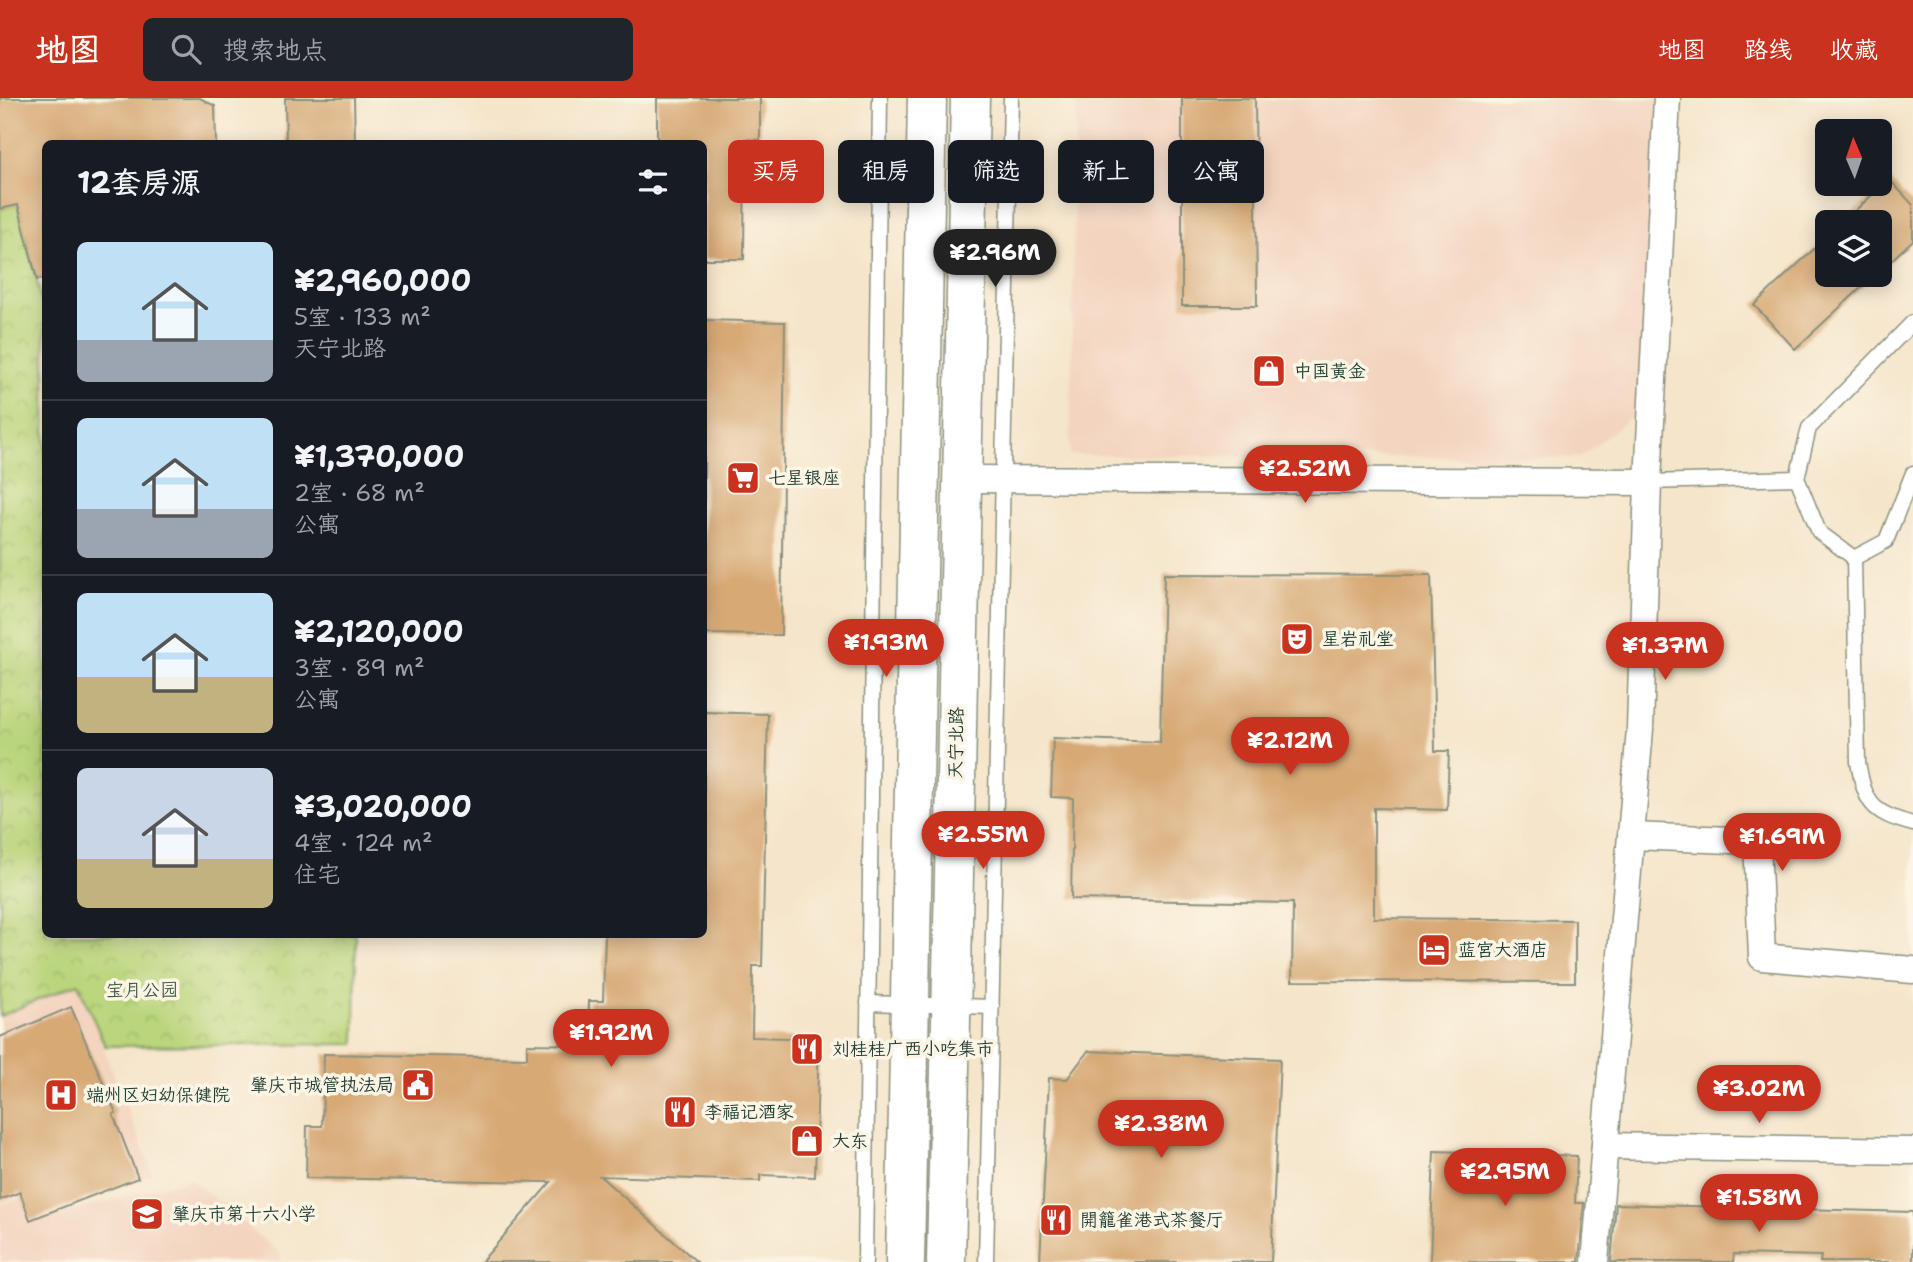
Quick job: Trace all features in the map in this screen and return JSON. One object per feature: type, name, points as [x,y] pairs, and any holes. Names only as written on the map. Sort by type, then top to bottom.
[{"type":"main road","points":[[905,1262],[927,98]]},
{"type":"main road","name":"天宁北路","points":[[946,1262],[970,98]]},
{"type":"street","points":[[1595,1262],[1640,729],[1648,482],[1667,98]]},
{"type":"street","points":[[962,479],[1648,482]]},
{"type":"street","points":[[1631,836],[1757,841],[1762,957],[1913,970]]},
{"type":"street","points":[[1605,1146],[1913,1151]]},
{"type":"lane","points":[[865,1262],[880,98]]},
{"type":"lane","points":[[986,1262],[1012,98]]},
{"type":"lane","points":[[1854,558],[1819,532],[1797,478],[1810,428],[1913,322]]},
{"type":"lane","points":[[1854,558],[1886,541],[1913,473]]},
{"type":"lane","points":[[1648,482],[1797,478]]},
{"type":"lane","points":[[1854,558],[1858,762],[1864,794],[1887,817],[1913,824]]},
{"type":"lane","points":[[868,1003],[992,1007]]},
{"type":"shaded area","points":[[1076,98],[1677,98],[1658,396],[1579,458],[1070,455],[1074,203],[1154,203],[1154,140],[1075,140]]},
{"type":"shaded area","name":"端州区妇幼保健院","points":[[78,983],[153,1174],[30,1222],[191,1179],[281,1254],[280,1262],[0,1262],[0,1205],[21,1198],[19,1196],[0,1203],[0,1016]]},
{"type":"green space","name":"宝月公园","points":[[18,205],[42,303],[42,938],[356,938],[355,1044],[105,1046],[78,983],[0,1016],[0,209]]},
{"type":"building","points":[[0,98],[200,98],[215,106],[216,140],[42,140],[42,279],[37,280],[18,205],[0,209]]},
{"type":"building","points":[[285,98],[354,98],[355,140],[286,140]]},
{"type":"building","points":[[657,98],[760,98],[760,140],[728,140],[728,203],[744,203],[744,259],[707,259],[707,140],[657,140]]},
{"type":"building","points":[[1182,98],[1255,98],[1255,140],[1182,140]]},
{"type":"building","points":[[1892,182],[1913,205],[1913,240],[1892,260],[1892,210],[1856,210],[1871,196],[1892,196]]},
{"type":"building","points":[[1182,203],[1256,203],[1257,306],[1182,306]]},
{"type":"building","points":[[1815,248],[1815,287],[1862,287],[1795,349],[1754,305]]},
{"type":"building","name":"七星银座","points":[[707,320],[785,322],[781,635],[707,634]]},
{"type":"building","points":[[1164,574],[1431,575],[1435,751],[1449,751],[1447,810],[1374,808],[1374,918],[1575,920],[1575,982],[1292,981],[1293,903],[1071,899],[1073,798],[1051,797],[1053,738],[1160,742]]},
{"type":"building","points":[[707,712],[768,714],[762,966],[753,966],[752,1037],[819,1039],[815,1177],[760,1175],[760,1181],[600,1176],[697,1262],[481,1262],[551,1182],[306,1178],[307,1126],[322,1126],[324,1054],[527,1058],[527,1044],[588,1045],[589,1001],[603,1001],[605,938],[707,938]]},
{"type":"building","name":"端州区妇幼保健院","points":[[71,1007],[116,1113],[113,1114],[138,1178],[30,1220],[20,1192],[0,1200],[0,1037]]},
{"type":"building","points":[[1088,1051],[1280,1059],[1271,1262],[1040,1262],[1049,1078],[1067,1079]]},
{"type":"building","points":[[1434,1151],[1577,1156],[1575,1203],[1584,1203],[1579,1262],[1430,1262]]},
{"type":"building","points":[[1616,1204],[1913,1212],[1913,1262],[1820,1262],[1821,1256],[1734,1254],[1733,1262],[1611,1262]]},
{"type":"place","name":"中国黄金","points":[[1269,371]]},
{"type":"place","name":"七星银座","points":[[743,478]]},
{"type":"place","name":"星岩礼堂","points":[[1297,639]]},
{"type":"place","name":"蓝宫大酒店","points":[[1434,950]]},
{"type":"place","name":"刘桂桂广西小吃集市","points":[[807,1049]]},
{"type":"place","name":"肇庆市城管执法局","points":[[418,1085]]},
{"type":"place","name":"端州区妇幼保健院","points":[[61,1095]]},
{"type":"place","name":"李福记酒家","points":[[680,1112]]},
{"type":"place","name":"大东","points":[[807,1141]]},
{"type":"place","name":"肇庆市第十六小学","points":[[147,1214]]},
{"type":"place","name":"開籠雀港式茶餐厅","points":[[1056,1220]]}]
